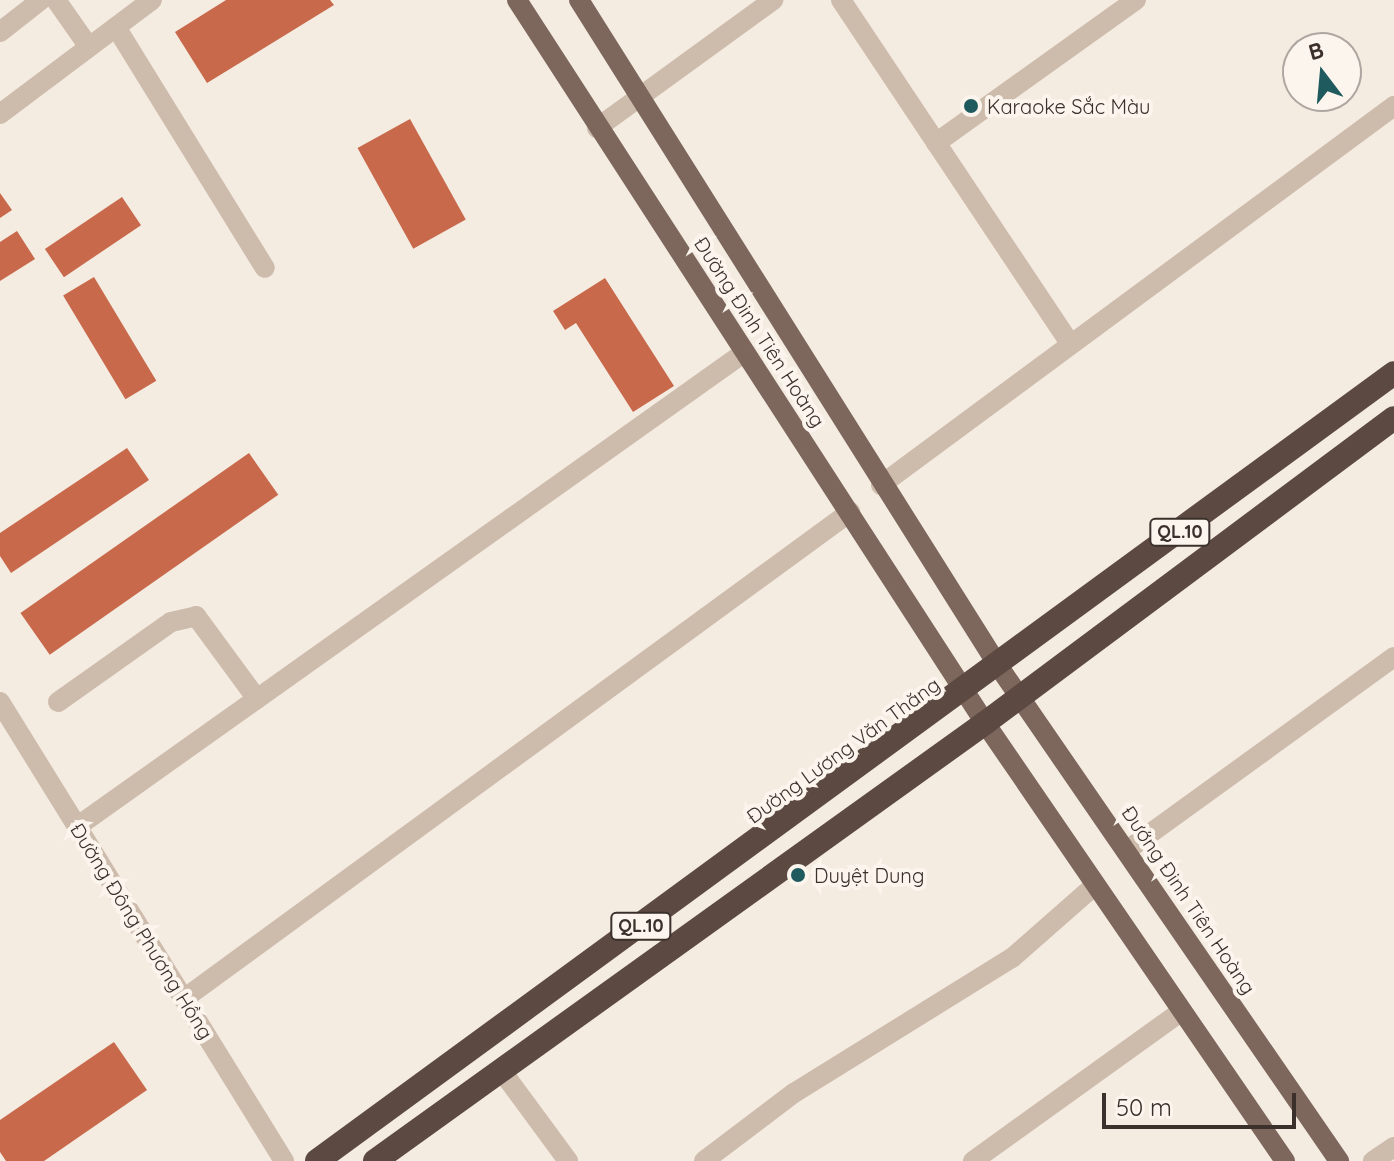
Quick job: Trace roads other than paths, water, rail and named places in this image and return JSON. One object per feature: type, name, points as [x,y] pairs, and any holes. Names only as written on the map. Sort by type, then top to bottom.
[{"type":"highway","name":"Đường Lương Văn Thăng","points":[[317,1161],[999,667],[1394,373]]},
{"type":"highway","name":"QL.10","points":[[375,1161],[985,723],[1394,418]]},
{"type":"main road","name":"Đường Đinh Tiên Hoàng","points":[[517,0],[597,128],[965,691]]},
{"type":"main road","name":"Đường Đinh Tiên Hoàng","points":[[579,0],[881,485],[999,667]]},
{"type":"main road","name":"Đướng Đinh Tiên Hoàng","points":[[999,667],[1331,1158]]},
{"type":"main road","points":[[965,691],[1285,1161]]},
{"type":"street","points":[[0,32],[41,0]]},
{"type":"street","points":[[56,0],[89,47]]},
{"type":"street","points":[[0,114],[152,0]]},
{"type":"street","points":[[597,128],[640,100],[773,0]]},
{"type":"street","points":[[841,0],[1070,343]]},
{"type":"street","points":[[936,143],[1136,0]]},
{"type":"street","points":[[116,27],[265,268]]},
{"type":"street","points":[[881,485],[1394,106]]},
{"type":"street","points":[[78,826],[745,352]]},
{"type":"street","points":[[185,998],[850,512]]},
{"type":"street","points":[[58,702],[171,622],[196,616],[257,699]]},
{"type":"street","points":[[1126,851],[1394,657]]},
{"type":"street","name":"Đường Đông Phương Hồng","points":[[0,702],[284,1161]]},
{"type":"street","points":[[704,1161],[794,1093],[1012,958],[1095,885]]},
{"type":"street","points":[[973,1161],[1182,1011]]},
{"type":"street","points":[[501,1070],[568,1161]]},
{"type":"street","points":[[1373,1161],[1394,1147]]},
{"type":"place","name":"Karaoke Sắc Màu","points":[[971,106]]},
{"type":"place","name":"Duyệt Dung","points":[[798,875]]}]
